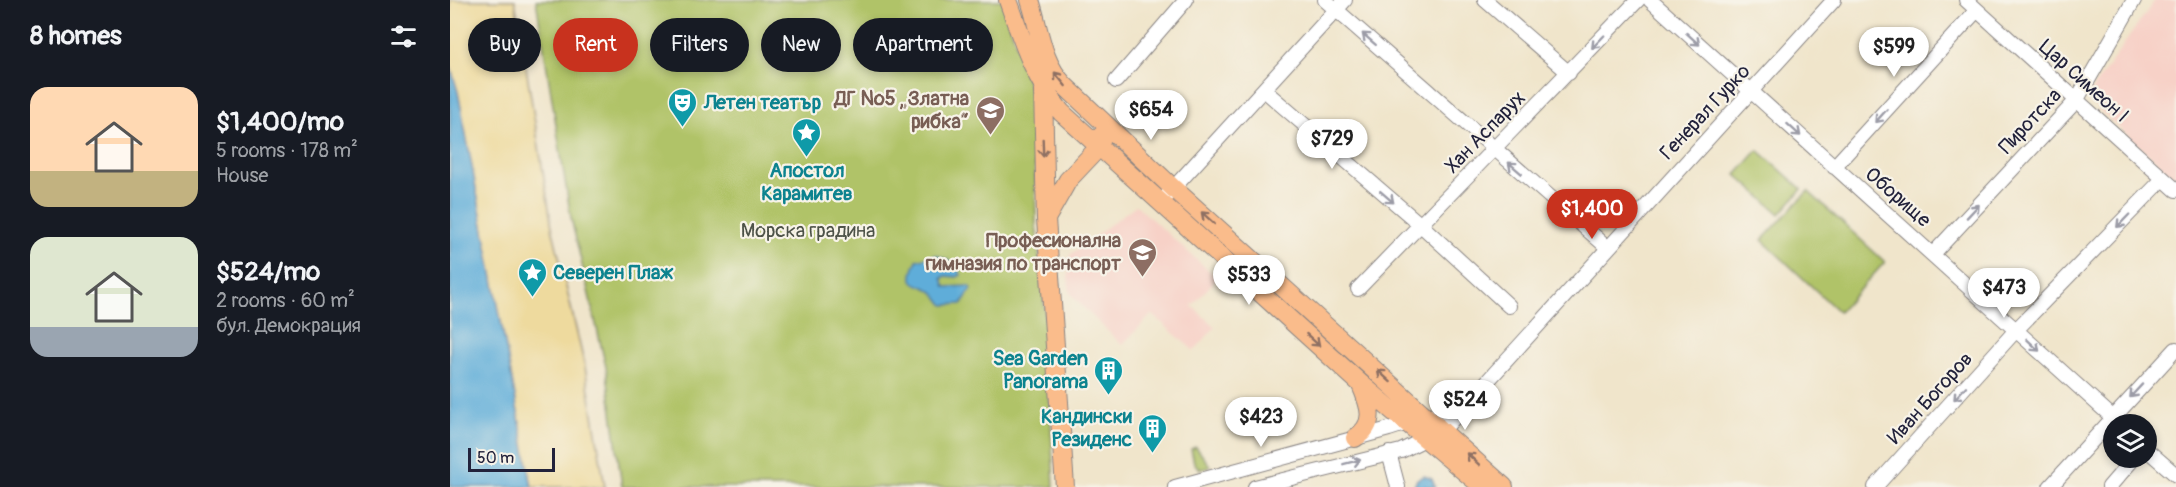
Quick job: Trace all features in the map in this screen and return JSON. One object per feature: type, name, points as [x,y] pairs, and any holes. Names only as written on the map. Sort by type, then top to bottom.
[{"type":"main road","points":[[1008,0],[1043,90],[1061,112],[1361,384],[1483,487]]},
{"type":"main road","points":[[1030,0],[1041,47],[1058,78],[1174,189],[1504,487]]},
{"type":"main road","points":[[1043,90],[1046,219],[1065,487]]},
{"type":"main road","points":[[1046,219],[1068,180],[1101,146],[1101,120]]},
{"type":"main road","points":[[1355,438],[1366,431],[1371,415],[1361,384]]},
{"type":"street","points":[[1116,81],[1186,0]]},
{"type":"street","points":[[1325,0],[1340,5],[1495,150],[1607,247]]},
{"type":"street","points":[[1485,0],[1569,73]]},
{"type":"street","name":"Хан Аспарух","points":[[1358,289],[1422,226],[1638,0]]},
{"type":"street","name":"Оборище","points":[[1650,0],[2108,414]]},
{"type":"street","name":"Генерал Гурко","points":[[1443,430],[1834,0]]},
{"type":"street","name":"Цар Симеон I","points":[[1966,0],[2176,190]]},
{"type":"street","name":"Пиротска","points":[[1933,254],[2076,101],[2134,0]]},
{"type":"street","points":[[1161,202],[1340,5]]},
{"type":"street","points":[[1834,167],[1977,10]]},
{"type":"street","points":[[1264,90],[1422,226],[1509,306]]},
{"type":"street","name":"Иван Богоров","points":[[1875,487],[2017,330],[2163,178]]},
{"type":"street","points":[[2122,414],[2176,348]]},
{"type":"street","points":[[1175,487],[1448,410],[1460,411]]},
{"type":"street","points":[[1255,487],[1389,453],[1443,430]]},
{"type":"street","points":[[2050,487],[2103,434]]},
{"type":"street","points":[[1389,453],[1398,487]]},
{"type":"street","points":[[2157,459],[2176,475]]},
{"type":"street","points":[[2109,487],[2125,468]]},
{"type":"shaded area","points":[[2155,0],[2176,0],[2176,179],[2086,98]]},
{"type":"shaded area","name":"Професионална гимназия по транспорт","points":[[1136,205],[1217,278],[1192,306],[1215,327],[1194,351],[1152,314],[1122,345],[1070,292],[1068,278],[1070,255]]},
{"type":"green space","name":"Морска градина","points":[[536,0],[1002,0],[1034,101],[1036,224],[1046,323],[1054,487],[622,487],[606,367],[571,218],[541,31],[541,18],[539,18]]},
{"type":"green space","points":[[1758,150],[1802,189],[1780,214],[1736,175]]},
{"type":"green space","points":[[1808,191],[1885,262],[1839,312],[1762,240]]},
{"type":"green space","points":[[1196,447],[1210,466],[1208,468],[1200,469],[1194,463],[1191,449]]},
{"type":"sand","name":"Северен Плаж","points":[[450,0],[515,0],[518,18],[468,18],[468,72],[527,72],[552,227],[585,367],[605,487],[532,487],[458,92],[450,65]]},
{"type":"water","points":[[450,65],[458,92],[532,487],[450,487]]},
{"type":"water","points":[[936,255],[948,260],[961,275],[942,278],[945,287],[969,286],[971,289],[962,304],[944,305],[929,289],[913,281],[913,270],[917,260]]},
{"type":"water","points":[[1424,476],[1432,479],[1435,487],[1414,487],[1417,479]]},
{"type":"place","name":"Летен театър","points":[[683,128]]},
{"type":"place","name":"ДГ №5 „Златна рибка“","points":[[990,136]]},
{"type":"place","name":"Апостол Карамитев","points":[[807,158]]},
{"type":"place","name":"Професионална гимназия по транспорт","points":[[1142,278]]},
{"type":"place","name":"Северен Плаж","points":[[532,298]]},
{"type":"place","name":"Sea Garden Panorama","points":[[1109,396]]},
{"type":"place","name":"Кандински Резиденс","points":[[1153,454]]}]
